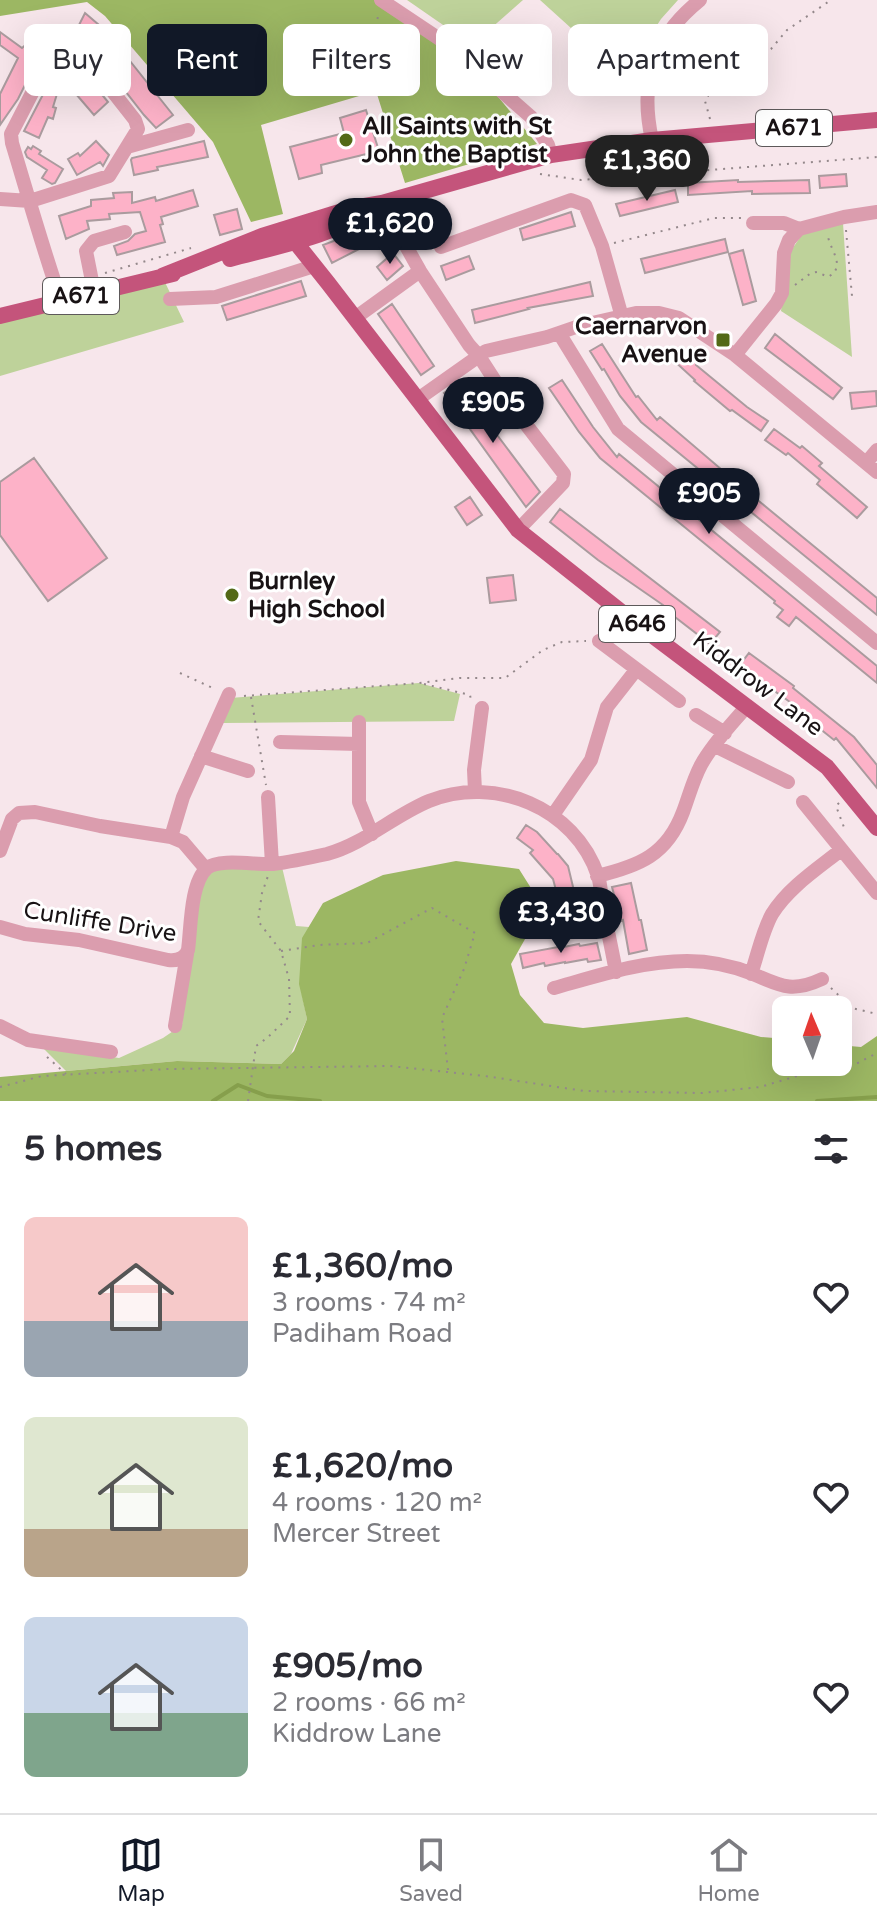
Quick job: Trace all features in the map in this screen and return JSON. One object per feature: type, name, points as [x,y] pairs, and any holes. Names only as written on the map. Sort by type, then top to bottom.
[{"type":"main road","name":"A671","points":[[0,316],[162,276],[262,236],[290,236],[360,219],[382,203],[551,155],[652,140],[877,120]]},
{"type":"main road","name":"Kiddrow Lane","points":[[290,236],[518,530],[827,767],[876,824]]},
{"type":"street","points":[[652,140],[646,110],[652,62],[671,28],[700,0]]},
{"type":"street","points":[[380,7],[450,46],[531,117],[551,155]]},
{"type":"street","points":[[0,199],[30,201],[109,176],[138,129],[135,120],[80,50],[70,48],[56,52],[11,134],[30,201],[61,301]]},
{"type":"street","points":[[127,147],[188,130]]},
{"type":"street","points":[[441,247],[571,200],[585,205],[602,246],[622,317]]},
{"type":"street","points":[[382,203],[420,271],[469,345],[564,474],[563,483],[518,530]]},
{"type":"street","points":[[735,355],[782,293],[784,253],[789,240],[799,229],[877,212]]},
{"type":"street","points":[[753,223],[784,223],[799,229]]},
{"type":"street","points":[[97,292],[86,251],[94,241],[125,232]]},
{"type":"street","points":[[170,299],[216,297],[314,266]]},
{"type":"street","points":[[355,318],[420,271]]},
{"type":"street","points":[[418,399],[486,351],[636,313],[659,313],[679,318],[735,355],[872,468],[877,450]]},
{"type":"street","points":[[559,333],[618,429],[877,643]]},
{"type":"street","points":[[599,641],[679,701]]},
{"type":"street","points":[[553,815],[591,760],[607,707],[636,670]]},
{"type":"street","points":[[171,837],[183,797],[229,694]]},
{"type":"street","points":[[597,876],[642,863],[659,851],[671,837],[682,815],[697,774],[747,706]]},
{"type":"street","points":[[475,791],[474,770],[482,708]]},
{"type":"street","points":[[696,715],[725,733]]},
{"type":"street","points":[[359,722],[359,802],[372,834]]},
{"type":"street","points":[[280,742],[359,744]]},
{"type":"street","points":[[715,746],[788,782]]},
{"type":"street","points":[[201,756],[248,771]]},
{"type":"street","points":[[175,1026],[195,891],[206,869],[215,864],[272,864],[327,854],[350,846],[426,802],[475,791],[509,796],[536,805],[569,829],[584,848],[597,876],[616,972]]},
{"type":"street","points":[[268,797],[272,864]]},
{"type":"street","points":[[803,802],[877,893]]},
{"type":"street","points":[[0,851],[12,819],[24,812],[49,814],[171,837],[183,842],[206,869]]},
{"type":"street","points":[[751,974],[766,929],[779,904],[840,848]]},
{"type":"street","name":"Cunliffe Drive","points":[[0,927],[25,934],[79,940],[168,960],[179,960],[188,952]]},
{"type":"street","points":[[554,988],[616,972],[690,961],[727,967],[785,987],[810,985],[822,979]]},
{"type":"street","points":[[0,1026],[28,1040],[111,1052]]},
{"type":"path","points":[[710,123],[705,101],[714,86],[771,49],[787,30],[831,0]]},
{"type":"path","points":[[536,174],[581,180],[877,157]]},
{"type":"path","points":[[844,217],[852,296]]},
{"type":"path","points":[[602,246],[714,218],[744,218],[753,223]]},
{"type":"path","points":[[782,285],[796,285],[811,273],[828,277],[838,268],[826,231],[826,221]]},
{"type":"path","points":[[622,642],[619,631],[628,617]]},
{"type":"path","points":[[180,673],[229,694],[251,696],[460,678],[505,678],[543,650],[562,642],[599,641]]},
{"type":"path","points":[[419,683],[470,695],[472,706],[482,708]]},
{"type":"path","points":[[251,696],[268,797]]},
{"type":"path","points":[[840,848],[845,831],[836,806],[848,793]]},
{"type":"path","points":[[248,1101],[256,1046],[290,1016],[289,979],[281,951],[258,921],[262,893],[272,864]]},
{"type":"path","points":[[281,951],[319,945],[367,943],[432,908],[475,933],[464,969],[442,1018],[448,1072]]},
{"type":"path","points":[[822,979],[852,1008],[877,1014]]},
{"type":"path","points":[[0,1087],[42,1076],[168,1069],[390,1066],[584,1091],[702,1093],[760,1087],[797,1076],[850,1067],[877,1053]]},
{"type":"green space","points":[[0,0],[381,0],[415,24],[283,24],[283,96],[359,96],[261,125],[283,214],[251,222],[213,142],[174,96],[267,96],[267,24],[147,24],[147,65],[131,46],[131,24],[112,24],[87,2],[0,16]]},
{"type":"green space","points":[[407,0],[523,0],[496,24],[442,24]]},
{"type":"green space","points":[[540,0],[678,0],[658,24],[568,25]]},
{"type":"green space","points":[[420,28],[436,39],[436,96],[497,96],[537,144],[405,183],[378,96],[420,96]]},
{"type":"green space","points":[[843,223],[852,357],[781,311],[788,255],[803,233]]},
{"type":"green space","points":[[162,276],[184,322],[0,376],[0,316]]},
{"type":"green space","points":[[419,683],[460,694],[454,721],[222,723],[230,698]]},
{"type":"green space","points":[[456,861],[519,869],[541,904],[511,964],[520,995],[544,1023],[583,1028],[687,1017],[772,1038],[772,1076],[852,1076],[852,1046],[861,1047],[877,1036],[877,1101],[0,1101],[0,1077],[177,1061],[281,1064],[294,1051],[307,1019],[299,984],[302,938],[323,903],[383,875]]},
{"type":"green space","points":[[282,867],[296,926],[309,927],[301,990],[307,1019],[291,1054],[281,1064],[177,1061],[66,1071],[41,1046],[119,1058],[163,1038],[182,1025],[195,891],[206,869]]},
{"type":"building","points":[[85,13],[98,24],[80,24]]},
{"type":"building","points":[[0,32],[22,48],[24,46],[24,87],[0,125],[0,94],[18,58],[0,45]]},
{"type":"building","points":[[131,62],[147,82],[147,96],[158,96],[173,115],[156,128],[129,96]]},
{"type":"building","points":[[42,96],[56,96],[53,119],[48,117],[39,138],[24,131]]},
{"type":"building","points":[[78,96],[103,96],[108,102],[94,115]]},
{"type":"building","name":"All Saints with St John the Baptist","points":[[366,110],[379,151],[321,165],[322,173],[299,179],[290,147],[344,133],[340,118]]},
{"type":"building","points":[[96,141],[109,155],[103,166],[100,162],[77,175],[68,159],[78,153],[80,156]]},
{"type":"building","points":[[204,141],[208,157],[134,175],[132,158]]},
{"type":"building","points":[[33,146],[41,151],[39,154],[63,169],[55,183],[42,178],[47,170],[27,157],[25,152]]},
{"type":"building","points":[[846,174],[847,186],[820,188],[819,176]]},
{"type":"building","points":[[809,180],[810,193],[752,194],[752,191],[688,195],[688,183]]},
{"type":"building","points":[[193,190],[198,206],[161,217],[165,242],[117,255],[114,246],[146,231],[140,212],[109,214],[110,219],[87,221],[89,229],[66,239],[59,216],[91,206],[91,200],[114,198],[113,193],[132,192],[132,203],[155,197],[156,201]]},
{"type":"building","points":[[675,190],[678,202],[620,216],[616,204]]},
{"type":"building","points":[[237,209],[242,229],[220,235],[214,215]]},
{"type":"building","points":[[571,212],[575,226],[523,240],[520,229]]},
{"type":"building","points":[[352,234],[359,249],[332,263],[323,245]]},
{"type":"building","points":[[725,239],[728,252],[645,273],[641,259]]},
{"type":"building","points":[[743,250],[756,301],[743,305],[729,254]]},
{"type":"building","points":[[393,253],[403,266],[387,280],[377,267]]},
{"type":"building","points":[[469,256],[474,269],[446,280],[441,266]]},
{"type":"building","points":[[301,281],[306,296],[227,320],[222,306]]},
{"type":"building","points":[[590,282],[593,296],[528,308],[475,323],[472,310]]},
{"type":"building","points":[[392,304],[434,366],[421,375],[378,314]]},
{"type":"building","points":[[775,334],[842,388],[833,399],[765,348]]},
{"type":"building","points":[[602,344],[636,397],[657,420],[660,417],[877,598],[877,615],[641,422],[590,351]]},
{"type":"building","points":[[681,349],[696,365],[768,421],[761,431],[730,411],[672,359]]},
{"type":"building","points":[[562,380],[617,457],[619,454],[877,666],[877,683],[796,617],[789,626],[777,617],[783,610],[775,601],[600,458],[549,388]]},
{"type":"building","points":[[458,383],[540,492],[526,507],[444,393]]},
{"type":"building","points":[[876,391],[877,406],[852,409],[850,393]]},
{"type":"building","points":[[774,429],[800,448],[802,446],[822,463],[819,466],[867,507],[857,518],[817,484],[820,480],[788,453],[786,455],[765,440]]},
{"type":"building","points":[[34,458],[107,558],[48,601],[0,535],[0,482]]},
{"type":"building","points":[[470,497],[482,515],[467,525],[455,507]]},
{"type":"building","points":[[560,509],[720,632],[710,644],[663,605],[598,560],[550,522]]},
{"type":"building","points":[[513,575],[516,600],[490,603],[487,578]]},
{"type":"building","points":[[749,653],[854,737],[877,765],[877,788],[836,738],[834,740],[790,702],[739,666]]},
{"type":"building","points":[[526,825],[537,832],[568,866],[581,920],[565,924],[553,879],[530,853],[533,850],[517,838]]},
{"type":"building","points":[[631,883],[647,950],[629,954],[623,920],[612,887]]},
{"type":"building","points":[[597,943],[601,960],[588,962],[587,959],[545,966],[544,963],[523,968],[520,954]]},
{"type":"waterway","points":[[213,1101],[238,1085],[267,1096],[320,1101]]},
{"type":"waterway","points":[[817,1101],[877,1097]]},
{"type":"place","name":"All Saints with St John the Baptist","points":[[346,140]]},
{"type":"place","name":"Caernarvon Avenue","points":[[723,340]]},
{"type":"place","name":"Burnley High School","points":[[232,595]]}]
